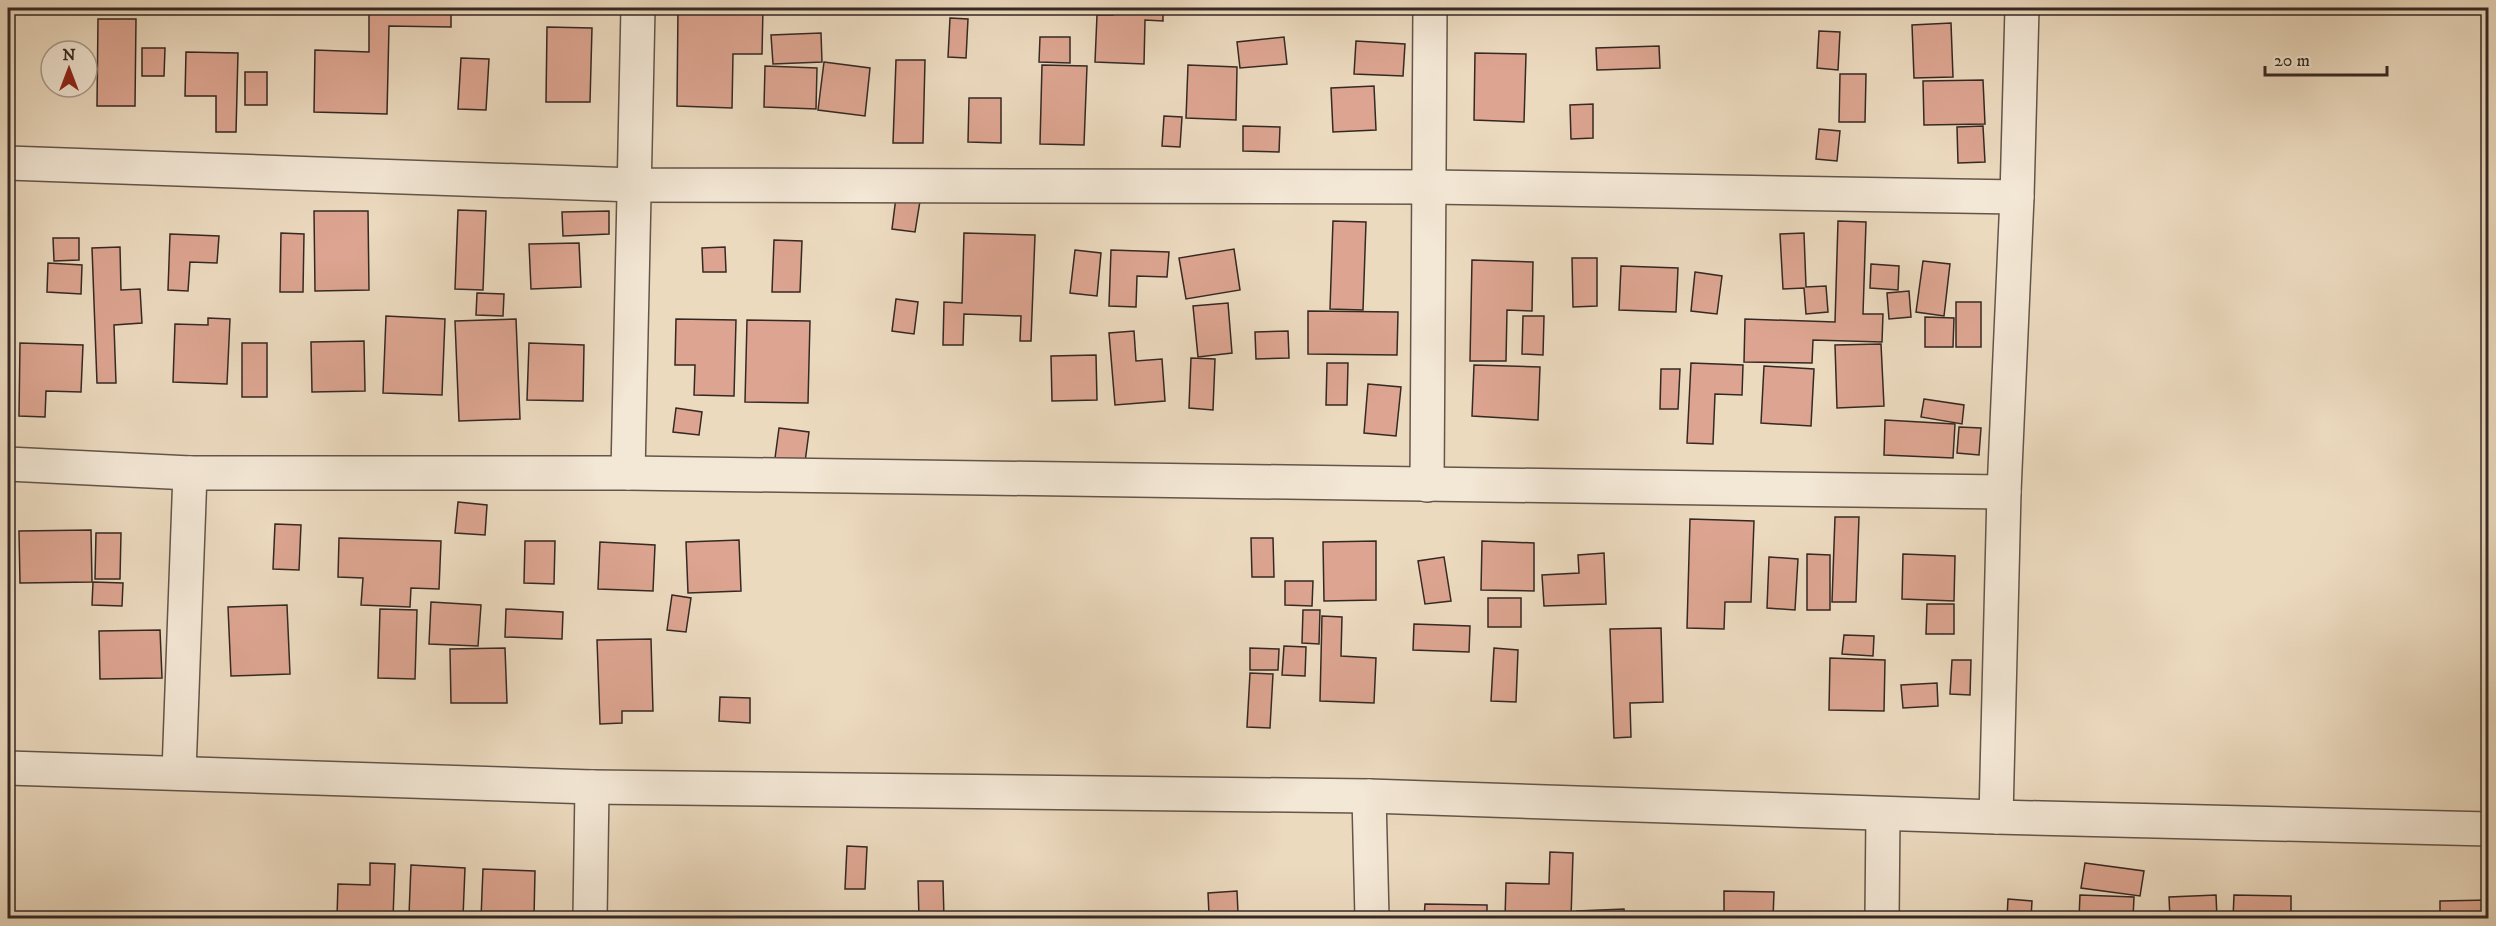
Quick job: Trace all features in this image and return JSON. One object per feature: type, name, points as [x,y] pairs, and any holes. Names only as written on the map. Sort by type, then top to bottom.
[{"type":"street","points":[[628,473],[638,8]]},
{"type":"street","points":[[1428,485],[1430,8]]},
{"type":"street","points":[[1995,817],[2004,492],[2017,197],[2022,8]]},
{"type":"street","points":[[8,163],[634,185],[1431,187],[2017,197]]},
{"type":"street","points":[[8,464],[190,473],[628,473],[2004,492]]},
{"type":"street","points":[[179,772],[190,473]]},
{"type":"street","points":[[8,768],[592,787],[1369,796],[1883,814],[2488,829]]},
{"type":"street","points":[[590,918],[592,787]]},
{"type":"street","points":[[1369,796],[1372,918]]},
{"type":"street","points":[[1882,918],[1883,814]]},
{"type":"building","points":[[369,8],[451,8],[451,27],[389,26],[387,114],[314,112],[315,50],[369,52]]},
{"type":"building","points":[[678,8],[763,8],[762,54],[733,54],[732,108],[677,106]]},
{"type":"building","points":[[1113,8],[1163,8],[1163,21],[1145,20],[1144,64],[1095,62],[1097,15],[1113,15]]},
{"type":"building","points":[[950,18],[968,19],[966,58],[948,57]]},
{"type":"building","points":[[98,19],[136,19],[135,106],[97,106],[97,99],[99,99]]},
{"type":"building","points":[[1951,23],[1953,77],[1914,78],[1912,25]]},
{"type":"building","points":[[547,27],[592,28],[590,102],[546,102]]},
{"type":"building","points":[[1819,31],[1840,32],[1838,70],[1817,68]]},
{"type":"building","points":[[821,33],[822,62],[773,64],[771,35]]},
{"type":"building","points":[[1040,37],[1070,37],[1070,63],[1039,62]]},
{"type":"building","points":[[1284,37],[1287,64],[1240,68],[1237,42]]},
{"type":"building","points":[[1356,41],[1405,44],[1403,76],[1354,74]]},
{"type":"building","points":[[1659,46],[1660,68],[1597,70],[1596,48]]},
{"type":"building","points":[[142,48],[165,48],[164,76],[142,76]]},
{"type":"building","points":[[186,52],[238,53],[236,132],[216,132],[216,96],[185,96]]},
{"type":"building","points":[[1475,53],[1526,54],[1524,122],[1474,120]]},
{"type":"building","points":[[461,58],[489,59],[486,110],[458,109]]},
{"type":"building","points":[[896,60],[925,60],[923,143],[893,143]]},
{"type":"building","points":[[824,62],[870,68],[865,116],[818,110]]},
{"type":"building","points":[[1042,65],[1087,66],[1084,145],[1040,144]]},
{"type":"building","points":[[1188,65],[1237,67],[1236,120],[1186,118]]},
{"type":"building","points":[[765,66],[817,68],[816,109],[764,107]]},
{"type":"building","points":[[245,72],[267,72],[267,105],[245,105]]},
{"type":"building","points":[[1840,74],[1866,74],[1865,122],[1839,122]]},
{"type":"building","points":[[1983,80],[1985,124],[1924,125],[1923,81]]},
{"type":"building","points":[[1374,86],[1376,130],[1333,132],[1331,88]]},
{"type":"building","points":[[969,98],[1001,98],[1001,143],[968,142]]},
{"type":"building","points":[[1593,104],[1593,138],[1571,139],[1570,105]]},
{"type":"building","points":[[1164,116],[1182,117],[1180,147],[1162,146]]},
{"type":"building","points":[[1243,126],[1280,127],[1279,152],[1243,151]]},
{"type":"building","points":[[1983,126],[1985,162],[1958,163],[1957,127]]},
{"type":"building","points":[[1819,129],[1840,131],[1837,161],[1816,159]]},
{"type":"building","points":[[896,197],[920,201],[915,232],[892,229]]},
{"type":"building","points":[[458,210],[486,211],[483,290],[455,289]]},
{"type":"building","points":[[314,211],[368,211],[369,290],[315,291]]},
{"type":"building","points":[[609,211],[609,234],[563,236],[562,212]]},
{"type":"building","points":[[1333,221],[1366,222],[1363,310],[1330,309]]},
{"type":"building","points":[[1838,221],[1866,222],[1863,314],[1883,314],[1882,342],[1813,340],[1812,363],[1744,362],[1745,319],[1835,322]]},
{"type":"building","points":[[281,233],[304,234],[303,292],[280,292]]},
{"type":"building","points":[[964,233],[1035,235],[1031,341],[1020,341],[1021,316],[964,314],[963,345],[943,345],[944,302],[962,303]]},
{"type":"building","points":[[1804,233],[1806,287],[1826,286],[1828,312],[1806,314],[1804,288],[1783,289],[1780,234]]},
{"type":"building","points":[[170,234],[219,236],[217,263],[190,262],[188,291],[168,290]]},
{"type":"building","points":[[53,238],[79,238],[79,260],[54,261]]},
{"type":"building","points":[[774,240],[802,241],[800,292],[772,292]]},
{"type":"building","points":[[579,243],[581,287],[531,289],[529,244]]},
{"type":"building","points":[[120,247],[121,290],[140,289],[142,323],[114,325],[116,383],[97,383],[92,248]]},
{"type":"building","points":[[725,247],[726,272],[703,272],[702,248]]},
{"type":"building","points":[[1234,249],[1240,290],[1186,299],[1179,258]]},
{"type":"building","points":[[1075,250],[1101,253],[1097,296],[1070,293]]},
{"type":"building","points":[[1111,250],[1169,252],[1167,277],[1137,276],[1136,307],[1109,306]]},
{"type":"building","points":[[1572,258],[1597,258],[1597,306],[1573,307]]},
{"type":"building","points":[[1472,260],[1533,262],[1532,311],[1507,310],[1506,361],[1470,361]]},
{"type":"building","points":[[1923,261],[1950,264],[1944,316],[1916,312]]},
{"type":"building","points":[[48,263],[82,265],[81,294],[47,292]]},
{"type":"building","points":[[1871,264],[1899,266],[1898,290],[1870,288]]},
{"type":"building","points":[[1621,266],[1678,268],[1676,312],[1619,310]]},
{"type":"building","points":[[1695,272],[1722,276],[1717,314],[1691,311]]},
{"type":"building","points":[[1909,291],[1911,317],[1889,319],[1887,293]]},
{"type":"building","points":[[477,293],[504,294],[503,316],[476,315]]},
{"type":"building","points":[[896,299],[918,302],[914,334],[892,331]]},
{"type":"building","points":[[1956,302],[1981,302],[1981,347],[1956,347]]},
{"type":"building","points":[[1228,303],[1232,353],[1198,357],[1193,306]]},
{"type":"building","points":[[1308,311],[1398,312],[1397,355],[1308,354]]},
{"type":"building","points":[[386,316],[445,319],[442,395],[383,393]]},
{"type":"building","points":[[1523,316],[1544,316],[1543,355],[1522,354]]},
{"type":"building","points":[[1925,317],[1954,318],[1953,347],[1925,347]]},
{"type":"building","points":[[208,318],[230,319],[227,384],[173,382],[175,324],[208,325]]},
{"type":"building","points":[[516,319],[520,419],[459,421],[455,321]]},
{"type":"building","points":[[676,319],[736,320],[734,396],[694,395],[695,365],[675,365]]},
{"type":"building","points":[[747,320],[810,321],[808,403],[745,402]]},
{"type":"building","points":[[1134,331],[1136,361],[1162,359],[1165,401],[1115,405],[1109,333]]},
{"type":"building","points":[[1288,331],[1289,358],[1256,359],[1255,332]]},
{"type":"building","points":[[364,341],[365,391],[312,392],[311,342]]},
{"type":"building","points":[[20,343],[83,345],[81,392],[46,391],[45,417],[19,416]]},
{"type":"building","points":[[242,343],[267,343],[267,397],[242,397]]},
{"type":"building","points":[[529,343],[584,345],[583,401],[527,400]]},
{"type":"building","points":[[1881,344],[1884,406],[1837,408],[1835,345]]},
{"type":"building","points":[[1096,355],[1097,400],[1052,401],[1051,356]]},
{"type":"building","points":[[1191,358],[1215,359],[1213,410],[1189,408]]},
{"type":"building","points":[[1327,363],[1348,363],[1347,405],[1326,405]]},
{"type":"building","points":[[1691,363],[1743,365],[1742,395],[1715,394],[1713,444],[1687,443]]},
{"type":"building","points":[[1474,365],[1540,367],[1538,420],[1472,416]]},
{"type":"building","points":[[1764,366],[1814,369],[1811,426],[1761,423]]},
{"type":"building","points":[[1661,369],[1680,369],[1678,409],[1660,409]]},
{"type":"building","points":[[1368,384],[1401,387],[1396,436],[1364,433]]},
{"type":"building","points":[[1924,399],[1964,405],[1962,424],[1921,417]]},
{"type":"building","points":[[676,408],[702,412],[699,435],[673,432]]},
{"type":"building","points":[[1885,420],[1955,424],[1953,458],[1884,455]]},
{"type":"building","points":[[1959,427],[1981,428],[1979,455],[1957,453]]},
{"type":"building","points":[[779,428],[809,432],[805,462],[775,458]]},
{"type":"building","points":[[458,502],[487,505],[485,535],[455,533]]},
{"type":"building","points":[[1835,517],[1859,517],[1856,602],[1832,602]]},
{"type":"building","points":[[1690,519],[1754,521],[1751,602],[1725,602],[1724,629],[1687,628]]},
{"type":"building","points":[[275,524],[301,525],[299,570],[273,569]]},
{"type":"building","points":[[91,530],[92,582],[20,583],[19,531]]},
{"type":"building","points":[[96,533],[121,533],[120,579],[95,579]]},
{"type":"building","points":[[339,538],[441,541],[439,589],[411,588],[410,607],[361,605],[363,578],[338,577]]},
{"type":"building","points":[[1251,538],[1273,538],[1274,577],[1252,577]]},
{"type":"building","points":[[739,540],[741,591],[688,593],[686,542]]},
{"type":"building","points":[[525,541],[555,541],[554,584],[524,583]]},
{"type":"building","points":[[1376,541],[1376,600],[1324,601],[1323,542]]},
{"type":"building","points":[[1482,541],[1534,543],[1534,591],[1481,590]]},
{"type":"building","points":[[600,542],[655,545],[653,591],[598,589]]},
{"type":"building","points":[[1604,553],[1606,604],[1544,606],[1542,575],[1579,573],[1578,555]]},
{"type":"building","points":[[1807,554],[1830,555],[1830,610],[1807,610]]},
{"type":"building","points":[[1903,554],[1955,556],[1954,601],[1902,599]]},
{"type":"building","points":[[1444,557],[1451,601],[1425,604],[1418,561]]},
{"type":"building","points":[[1769,557],[1798,559],[1795,610],[1767,608]]},
{"type":"building","points":[[1285,581],[1313,581],[1312,606],[1285,605]]},
{"type":"building","points":[[93,582],[123,583],[122,606],[92,605]]},
{"type":"building","points":[[672,595],[691,598],[686,632],[667,630]]},
{"type":"building","points":[[1488,598],[1521,598],[1521,627],[1488,627]]},
{"type":"building","points":[[431,602],[481,605],[478,646],[429,644]]},
{"type":"building","points":[[1927,604],[1954,604],[1954,634],[1926,634]]},
{"type":"building","points":[[287,605],[290,674],[231,676],[228,607]]},
{"type":"building","points":[[380,609],[417,610],[415,679],[378,678]]},
{"type":"building","points":[[506,609],[563,612],[562,639],[505,637]]},
{"type":"building","points":[[1303,610],[1320,610],[1319,644],[1302,643]]},
{"type":"building","points":[[1322,616],[1342,617],[1341,656],[1376,658],[1374,703],[1320,701]]},
{"type":"building","points":[[1414,624],[1470,626],[1469,652],[1413,650]]},
{"type":"building","points":[[1661,628],[1663,702],[1630,703],[1631,737],[1614,738],[1610,629]]},
{"type":"building","points":[[160,630],[162,678],[100,679],[99,631]]},
{"type":"building","points":[[1844,635],[1874,636],[1873,656],[1842,654]]},
{"type":"building","points":[[651,639],[653,711],[622,711],[622,723],[600,724],[597,640]]},
{"type":"building","points":[[1284,646],[1306,647],[1305,676],[1282,675]]},
{"type":"building","points":[[505,648],[507,703],[451,703],[450,649]]},
{"type":"building","points":[[1250,648],[1279,649],[1278,670],[1250,670]]},
{"type":"building","points":[[1494,648],[1518,650],[1516,702],[1491,701]]},
{"type":"building","points":[[1830,658],[1885,660],[1884,711],[1829,710]]},
{"type":"building","points":[[1952,660],[1971,660],[1970,695],[1950,694]]},
{"type":"building","points":[[1250,673],[1273,674],[1270,728],[1247,727]]},
{"type":"building","points":[[1937,683],[1938,706],[1903,708],[1901,685]]},
{"type":"building","points":[[720,697],[750,698],[750,723],[719,721]]},
{"type":"building","points":[[847,846],[867,847],[865,889],[845,889]]},
{"type":"building","points":[[1550,852],[1573,853],[1571,918],[1505,918],[1506,883],[1549,884]]},
{"type":"building","points":[[370,863],[395,864],[393,918],[337,917],[338,884],[370,885]]},
{"type":"building","points":[[2085,863],[2144,871],[2140,896],[2081,888]]},
{"type":"building","points":[[411,865],[465,868],[463,917],[409,915]]},
{"type":"building","points":[[483,869],[535,871],[534,918],[481,918]]},
{"type":"building","points":[[918,881],[943,881],[944,918],[919,918]]},
{"type":"building","points":[[1237,891],[1238,913],[1209,915],[1208,893]]},
{"type":"building","points":[[1724,891],[1774,892],[1773,918],[1724,918]]},
{"type":"building","points":[[2080,895],[2134,897],[2133,918],[2079,918]]},
{"type":"building","points":[[2216,895],[2217,918],[2170,918],[2169,897]]},
{"type":"building","points":[[2234,895],[2291,896],[2291,918],[2233,918]]},
{"type":"building","points":[[2008,899],[2032,901],[2031,918],[2007,918]]},
{"type":"building","points":[[2488,900],[2488,918],[2440,918],[2440,901]]},
{"type":"building","points":[[1425,904],[1487,905],[1487,918],[1424,918]]},
{"type":"building","points":[[1624,909],[1625,918],[1578,918],[1577,911]]}]
